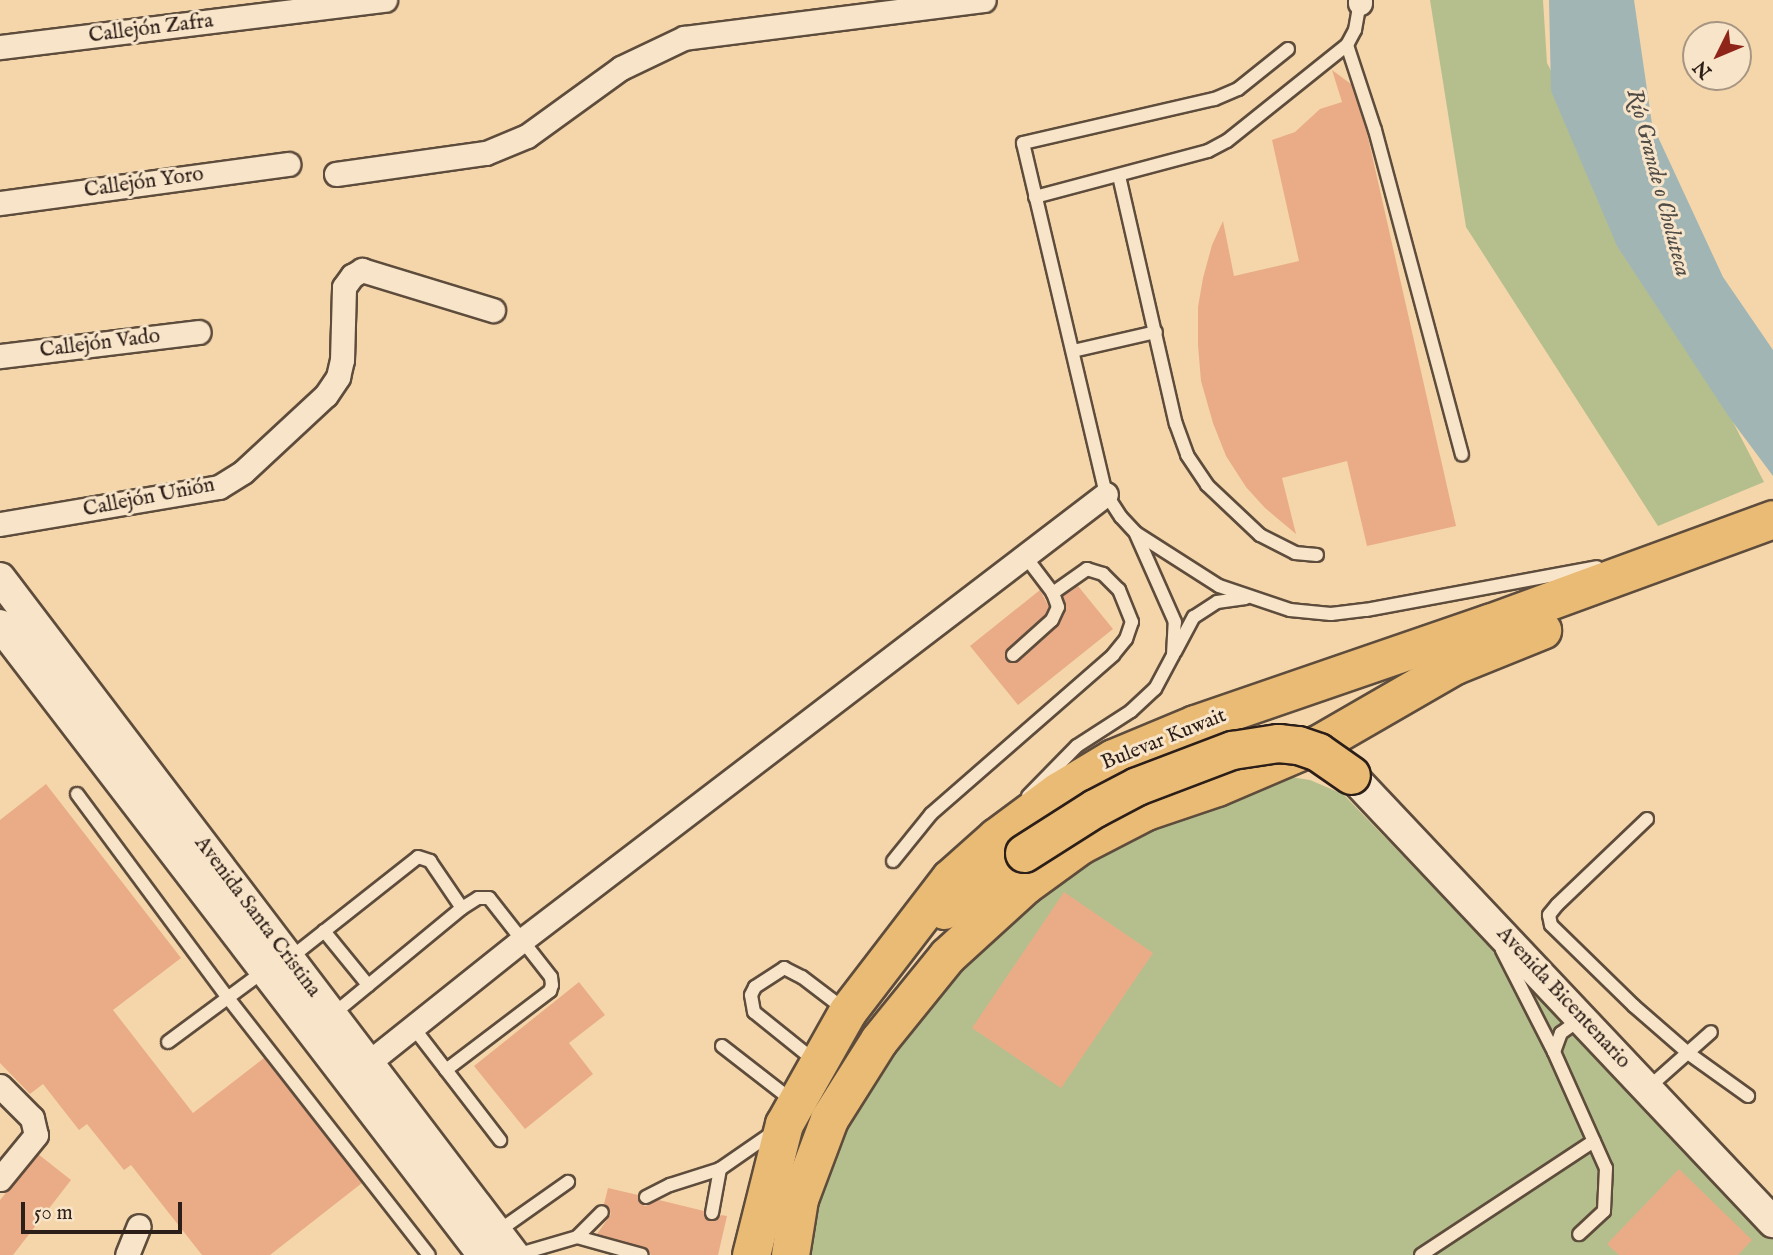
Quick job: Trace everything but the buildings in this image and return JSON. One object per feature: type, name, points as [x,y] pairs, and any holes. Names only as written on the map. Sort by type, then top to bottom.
[{"type":"main road","name":"Bulevar Kuwait","points":[[790,1255],[799,1199],[829,1119],[879,1040],[947,956],[1024,885],[1080,845],[1146,811],[1248,774],[1318,744],[1455,665],[1713,549],[1773,519]]},
{"type":"main road","name":"Bulevar Kuwait","points":[[751,1255],[790,1114],[847,1012],[950,878],[1009,852],[1058,791],[1113,758],[1292,690],[1713,549],[1773,546]]},
{"type":"main road","points":[[1292,690],[1284,707],[1287,726],[1300,740],[1318,744]]},
{"type":"main road","points":[[1221,716],[1241,723],[1254,740],[1255,761],[1248,774]]},
{"type":"main road","points":[[947,956],[1009,852],[1137,786],[1232,750],[1278,743],[1298,745],[1318,752],[1351,775]]},
{"type":"street","name":"Callejón Zafra","points":[[0,47],[385,0]]},
{"type":"street","points":[[336,174],[486,153],[527,136],[621,68],[684,38],[984,0]]},
{"type":"street","name":"Callejón Yoro","points":[[0,202],[288,164]]},
{"type":"street","name":"Callejón Unión","points":[[0,524],[219,487],[243,472],[326,395],[338,377],[342,359],[344,287],[352,276],[362,270],[494,310]]},
{"type":"street","name":"Callejón Vado","points":[[0,356],[200,332]]},
{"type":"street","points":[[368,1063],[521,942],[1106,494]]},
{"type":"street","name":"Avenida Santa Cristina","points":[[0,578],[12,634],[503,1249]]},
{"type":"street","name":"Avenida Bicentenario","points":[[1351,775],[1773,1222]]},
{"type":"street","name":"Avenida Santa Cristina","points":[[277,965],[332,1015],[503,1249]]},
{"type":"street","points":[[0,1086],[32,1118],[36,1135],[0,1179]]},
{"type":"street","points":[[127,1255],[139,1226]]},
{"type":"lane","points":[[1035,197],[1208,151],[1227,141],[1347,45],[1355,30],[1360,2]]},
{"type":"lane","points":[[1347,45],[1375,130],[1462,455]]},
{"type":"lane","points":[[1288,49],[1238,89],[1214,99],[1023,143],[1106,494],[1121,517],[1136,533],[1219,586],[1247,598],[1290,610],[1331,614],[1432,599],[1713,549]]},
{"type":"lane","points":[[1119,176],[1176,425],[1187,455],[1207,485],[1260,535],[1295,553],[1317,555]]},
{"type":"lane","points":[[1073,352],[1156,332]]},
{"type":"lane","points":[[1136,533],[1175,622],[1173,655]]},
{"type":"lane","points":[[1013,655],[1052,620],[1058,607],[1053,593],[1026,556]]},
{"type":"lane","points":[[894,861],[932,814],[1113,655],[1126,639],[1132,622],[1119,590],[1103,574],[1087,569],[1053,593]]},
{"type":"lane","points":[[1009,852],[1039,782],[1077,746],[1131,712],[1155,689],[1194,617],[1217,602],[1247,598]]},
{"type":"lane","points":[[76,794],[228,998],[429,1255]]},
{"type":"lane","points":[[1647,819],[1549,915],[1552,925],[1634,1006],[1688,1054],[1748,1096]]},
{"type":"lane","points":[[167,1042],[324,931],[418,857],[430,862],[462,908]]},
{"type":"lane","points":[[332,1015],[462,908],[478,898],[489,898],[551,977],[550,990],[446,1070]]},
{"type":"lane","points":[[1483,913],[1554,1052],[1605,1168],[1604,1211],[1579,1234]]},
{"type":"lane","points":[[324,931],[368,985]]},
{"type":"lane","points":[[818,1063],[754,1012],[750,1000],[755,987],[784,968],[802,977],[847,1012]]},
{"type":"lane","points":[[1554,1052],[1557,1038],[1566,1028],[1579,1024],[1592,1028]]},
{"type":"lane","points":[[413,1027],[500,1140]]},
{"type":"lane","points":[[1648,1088],[1711,1032]]},
{"type":"lane","points":[[646,1197],[670,1185],[720,1169],[790,1114],[722,1046]]},
{"type":"lane","points":[[1421,1255],[1594,1141]]},
{"type":"lane","points":[[712,1213],[720,1169]]},
{"type":"lane","points":[[503,1249],[568,1182]]},
{"type":"lane","points":[[577,1237],[602,1212]]},
{"type":"lane","points":[[503,1249],[577,1237],[642,1255]]},
{"type":"green space","points":[[1430,0],[1543,0],[1547,63],[1764,482],[1658,526],[1466,227]]},
{"type":"green space","points":[[1291,777],[1310,780],[1343,794],[1773,1238],[1773,1255],[807,1255],[828,1169],[852,1116],[908,1031],[989,942],[1055,886],[1123,838]]},
{"type":"water","name":"Río Grande o Choluteca","points":[[1549,0],[1634,0],[1652,124],[1723,277],[1773,350],[1773,476],[1729,417],[1617,246],[1551,91]]}]
